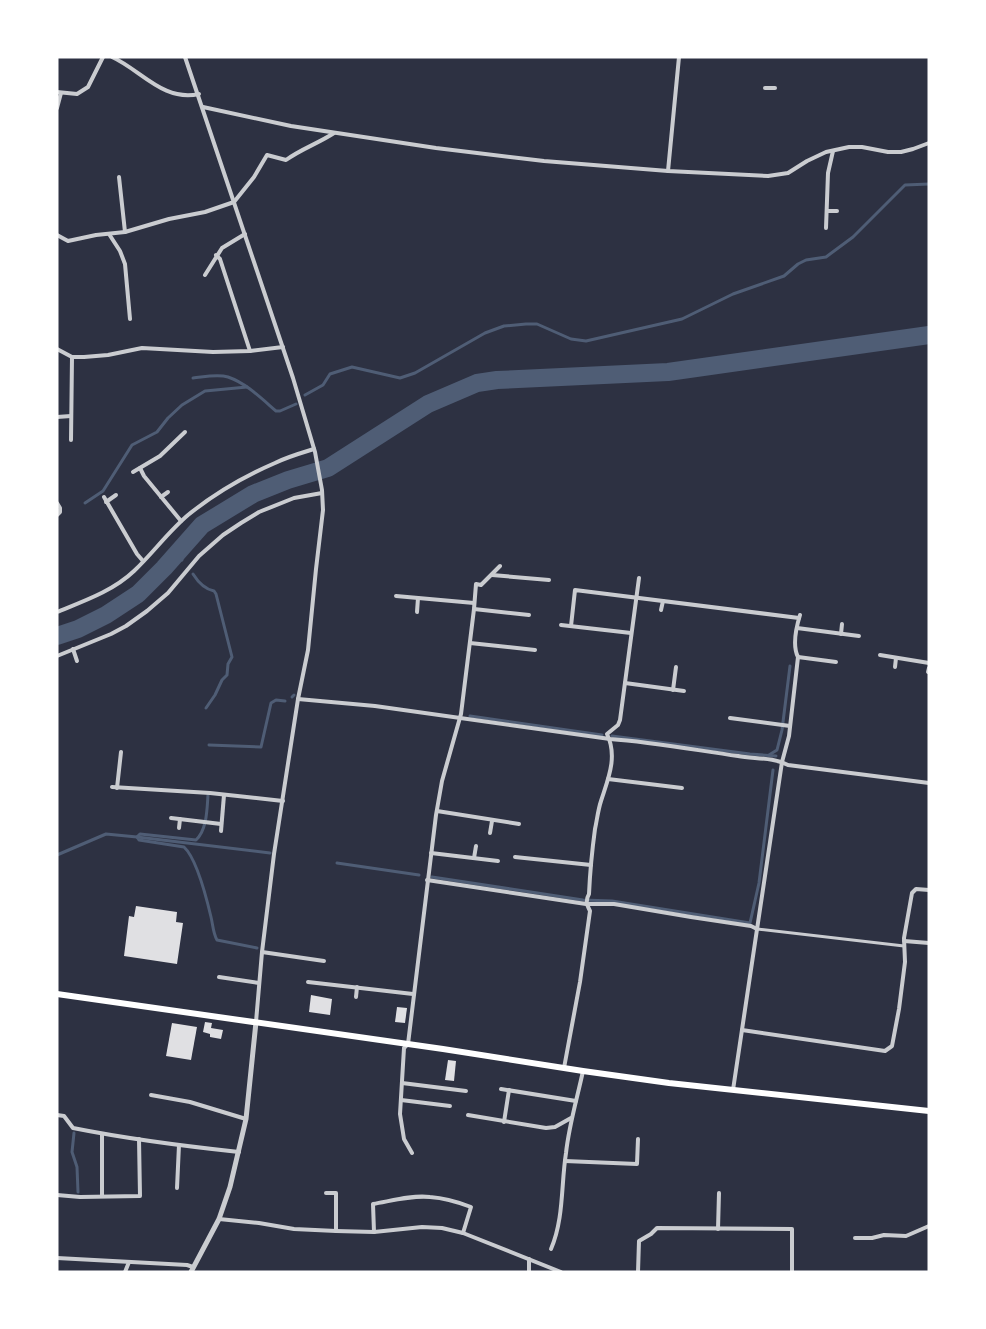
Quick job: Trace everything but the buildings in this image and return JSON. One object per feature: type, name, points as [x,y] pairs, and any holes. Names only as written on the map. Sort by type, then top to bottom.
[{"type":"main road","points":[[57,994],[583,1071],[929,1111]]},
{"type":"street","points":[[57,108],[59,92],[77,94],[88,87],[103,57]]},
{"type":"street","points":[[112,57],[167,92],[194,96],[199,94]]},
{"type":"street","points":[[57,1258],[189,1265],[192,1270],[219,1219],[230,1187],[246,1119],[274,854],[298,699],[308,650],[323,510],[315,450],[283,347],[185,57]]},
{"type":"street","points":[[668,171],[680,57]]},
{"type":"street","points":[[765,88],[775,88]]},
{"type":"street","points":[[203,107],[291,126],[436,148],[544,161],[768,176],[788,172],[833,150],[862,147],[901,152],[929,143]]},
{"type":"street","points":[[57,235],[68,241],[124,232],[169,219],[205,212],[234,202],[254,177],[267,155],[286,160],[335,132]]},
{"type":"street","points":[[826,228],[828,173],[833,150]]},
{"type":"street","points":[[119,177],[124,232]]},
{"type":"street","points":[[826,211],[837,211]]},
{"type":"street","points":[[109,234],[125,264],[130,319]]},
{"type":"street","points":[[204,275],[222,248],[245,234]]},
{"type":"street","points":[[216,255],[220,259],[250,351]]},
{"type":"street","points":[[57,349],[72,357],[84,357],[142,348],[213,352],[283,347]]},
{"type":"street","points":[[71,440],[72,357]]},
{"type":"street","points":[[57,417],[70,416]]},
{"type":"street","points":[[133,472],[160,456],[185,432]]},
{"type":"street","points":[[57,612],[89,600],[133,572],[181,522],[220,492],[276,462],[315,450]]},
{"type":"street","points":[[140,468],[181,522]]},
{"type":"street","points":[[161,497],[168,492]]},
{"type":"street","points":[[57,656],[111,634],[147,611],[168,593],[200,556],[223,535],[241,523],[294,498],[322,492]]},
{"type":"street","points":[[116,495],[105,500],[136,554],[143,561]]},
{"type":"street","points":[[57,502],[60,512],[57,514]]},
{"type":"street","points":[[412,1153],[402,1140],[401,1100],[404,1048],[408,1044],[437,811],[442,781],[459,718],[476,584],[481,585],[500,566]]},
{"type":"street","points":[[491,574],[549,580]]},
{"type":"street","points":[[564,1068],[583,968],[590,911],[586,901],[589,894],[600,804],[612,761],[612,744],[607,734],[618,725],[620,720],[639,578]]},
{"type":"street","points":[[571,626],[575,590],[800,617],[794,650],[798,657],[733,1090]]},
{"type":"street","points":[[396,596],[474,603]]},
{"type":"street","points":[[417,612],[418,598]]},
{"type":"street","points":[[661,610],[663,601]]},
{"type":"street","points":[[474,609],[529,615]]},
{"type":"street","points":[[841,634],[843,624]]},
{"type":"street","points":[[561,625],[631,633]]},
{"type":"street","points":[[797,628],[859,636]]},
{"type":"street","points":[[470,643],[535,650]]},
{"type":"street","points":[[73,649],[77,661]]},
{"type":"street","points":[[880,655],[929,668]]},
{"type":"street","points":[[798,657],[836,662]]},
{"type":"street","points":[[895,667],[896,658]]},
{"type":"street","points":[[673,690],[676,667]]},
{"type":"street","points":[[625,683],[684,691]]},
{"type":"street","points":[[298,699],[375,706],[929,783]]},
{"type":"street","points":[[730,718],[786,726]]},
{"type":"street","points":[[121,752],[115,788],[283,801]]},
{"type":"street","points":[[608,779],[682,788]]},
{"type":"street","points":[[221,831],[224,795]]},
{"type":"street","points":[[437,811],[519,824]]},
{"type":"street","points":[[171,818],[221,824]]},
{"type":"street","points":[[179,828],[180,819]]},
{"type":"street","points":[[490,834],[492,821]]},
{"type":"street","points":[[474,858],[476,846]]},
{"type":"street","points":[[431,853],[498,861]]},
{"type":"street","points":[[515,857],[591,865]]},
{"type":"street","points":[[427,880],[614,904],[751,926],[757,929],[905,944],[929,943]]},
{"type":"street","points":[[742,1030],[885,1051],[892,1046],[899,1009],[912,893],[916,890],[929,890]]},
{"type":"street","points":[[262,952],[324,961]]},
{"type":"street","points":[[219,977],[259,983]]},
{"type":"street","points":[[308,982],[413,994]]},
{"type":"street","points":[[356,996],[357,987]]},
{"type":"street","points":[[551,1249],[557,1235],[571,1117],[583,1071]]},
{"type":"street","points":[[402,1083],[466,1091]]},
{"type":"street","points":[[501,1089],[576,1101]]},
{"type":"street","points":[[504,1122],[509,1090]]},
{"type":"street","points":[[151,1095],[190,1102],[246,1119]]},
{"type":"street","points":[[401,1100],[450,1106]]},
{"type":"street","points":[[468,1115],[546,1128],[555,1127],[571,1117]]},
{"type":"street","points":[[57,1116],[64,1116],[73,1128],[102,1134],[239,1152]]},
{"type":"street","points":[[102,1134],[102,1196]]},
{"type":"street","points":[[57,1195],[140,1196],[139,1139]]},
{"type":"street","points":[[565,1161],[637,1164],[638,1139]]},
{"type":"street","points":[[177,1188],[179,1145]]},
{"type":"street","points":[[326,1193],[336,1193],[336,1231]]},
{"type":"street","points":[[718,1229],[719,1193]]},
{"type":"street","points":[[374,1232],[373,1204],[414,1197],[430,1197],[447,1199],[471,1207],[462,1233]]},
{"type":"street","points":[[219,1219],[294,1229],[336,1231],[374,1232],[422,1227],[442,1228],[462,1233],[561,1272]]},
{"type":"street","points":[[855,1238],[884,1235],[906,1236],[929,1226]]},
{"type":"street","points":[[638,1272],[639,1241],[657,1228],[792,1229],[792,1272]]},
{"type":"street","points":[[529,1272],[530,1259]]},
{"type":"street","points":[[125,1272],[129,1262]]},
{"type":"waterway","points":[[305,395],[323,385],[330,374],[352,367],[400,378],[415,373],[485,333],[504,326],[537,324],[571,339],[586,341],[682,319],[733,294],[784,276],[806,260],[826,257],[853,237],[905,185],[929,184]]},
{"type":"waterway","points":[[57,636],[78,629],[106,615],[138,594],[202,525],[253,494],[328,468],[428,404],[477,383],[497,380],[668,372],[929,335]]},
{"type":"waterway","points":[[193,378],[228,377],[247,387],[276,411],[296,404]]},
{"type":"waterway","points":[[85,503],[103,491],[132,445],[157,432],[182,405],[205,391],[247,387]]},
{"type":"waterway","points":[[176,553],[182,560]]},
{"type":"waterway","points":[[193,574],[202,585],[216,594],[232,657],[228,664],[227,675],[206,708]]},
{"type":"waterway","points":[[769,755],[777,750],[782,730],[790,666]]},
{"type":"waterway","points":[[209,745],[261,747],[271,703],[276,700],[285,701]]},
{"type":"waterway","points":[[470,716],[602,735]]},
{"type":"waterway","points":[[612,736],[776,756]]},
{"type":"waterway","points":[[432,877],[583,900],[612,901],[750,923],[759,883],[773,770]]},
{"type":"waterway","points":[[137,837],[140,834],[196,840],[204,825],[208,795]]},
{"type":"waterway","points":[[57,855],[106,834],[270,853]]},
{"type":"waterway","points":[[137,837],[139,840],[184,847],[201,880],[217,940],[257,948]]},
{"type":"waterway","points":[[337,863],[419,875]]},
{"type":"waterway","points":[[74,1133],[72,1152],[77,1167],[78,1192]]}]
